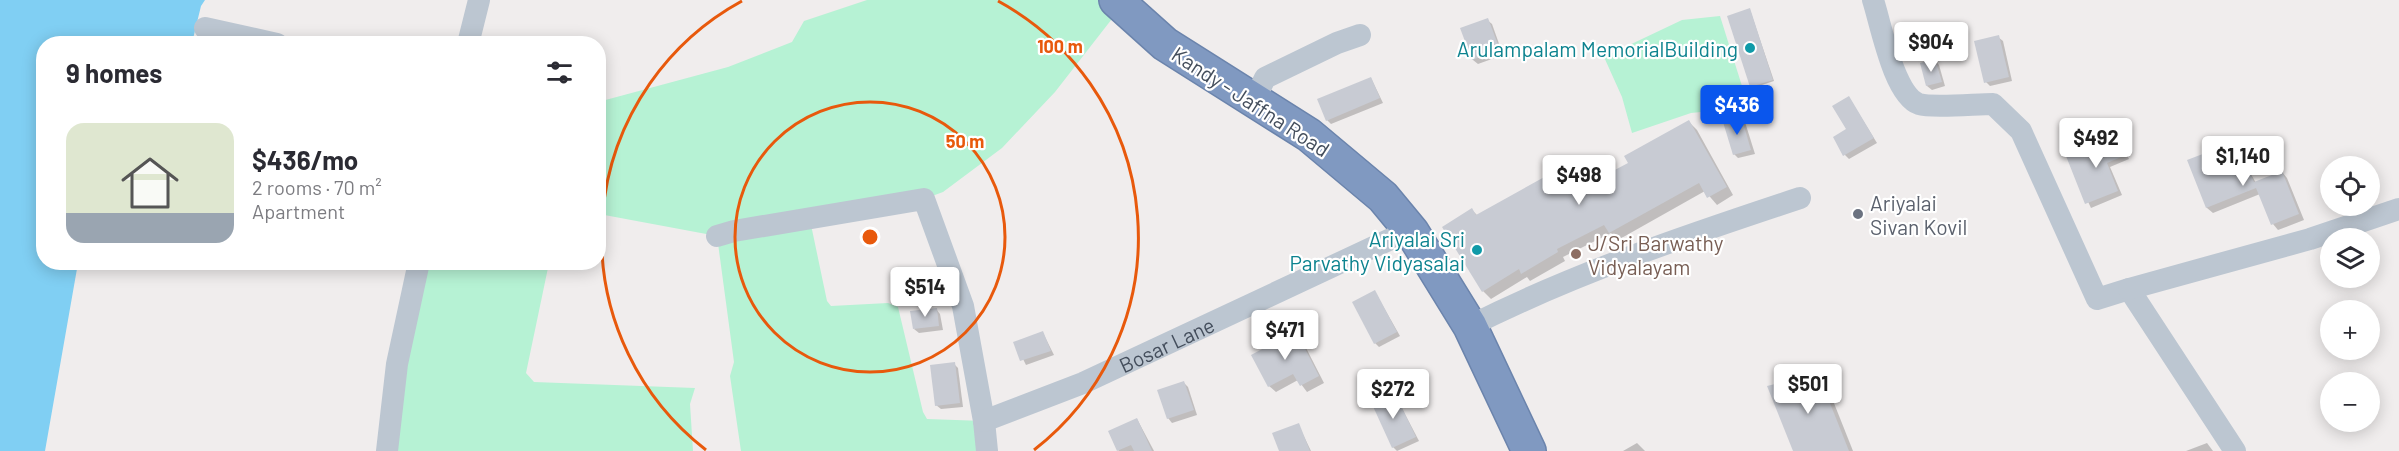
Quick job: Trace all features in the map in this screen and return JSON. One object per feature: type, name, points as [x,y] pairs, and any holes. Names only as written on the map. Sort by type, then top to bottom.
[{"type":"highway","name":"Kandy - Jaffna Road","points":[[1116,0],[1165,44],[1309,135],[1383,197],[1410,230],[1470,326],[1529,451]]},
{"type":"street","points":[[470,36],[479,0]]},
{"type":"street","points":[[1873,0],[1897,78],[1906,96],[1920,104],[1993,104],[2021,131],[2097,299],[2310,239],[2399,209]]},
{"type":"street","points":[[205,28],[240,36]]},
{"type":"street","points":[[1255,99],[1265,78],[1360,35]]},
{"type":"street","points":[[1470,326],[1523,299],[1583,275],[1800,198]]},
{"type":"street","points":[[717,236],[734,231],[924,200],[963,306],[984,421],[987,451]]},
{"type":"street","name":"Bosar Lane","points":[[984,421],[1083,383],[1410,230]]},
{"type":"street","points":[[387,451],[397,364],[417,270]]},
{"type":"street","points":[[2129,290],[2235,451]]},
{"type":"green space","points":[[867,0],[1116,0],[1122,6],[1055,92],[1002,148],[943,192],[924,199],[810,220],[827,301],[831,306],[888,303],[898,307],[923,412],[927,419],[984,421],[987,451],[741,451],[730,376],[734,362],[717,236],[606,215],[606,100],[728,67],[792,42],[804,21]]},
{"type":"green space","points":[[1720,16],[1747,102],[1741,111],[1708,124],[1701,112],[1691,113],[1632,133],[1622,97],[1604,57],[1682,20]]},
{"type":"green space","points":[[418,270],[548,270],[526,373],[534,382],[695,388],[690,404],[693,451],[387,451]]},
{"type":"water","points":[[0,0],[205,0],[201,6],[194,36],[36,36],[36,270],[77,270],[45,451],[0,451]]},
{"type":"building","name":"Arulampalam MemorialBuilding","points":[[1750,8],[1773,80],[1750,87],[1727,16]]},
{"type":"building","points":[[1488,18],[1500,50],[1472,60],[1460,28]]},
{"type":"building","points":[[1999,35],[2009,77],[1984,83],[1974,41]]},
{"type":"building","points":[[1935,59],[1942,82],[1926,86],[1920,63]]},
{"type":"building","points":[[1371,77],[1380,98],[1326,121],[1317,99]]},
{"type":"building","points":[[1849,96],[1874,138],[1843,156],[1833,137],[1846,129],[1832,106]]},
{"type":"building","points":[[1741,116],[1751,150],[1733,155],[1723,122]]},
{"type":"building","points":[[1689,120],[1727,187],[1707,198],[1699,183],[1609,233],[1604,225],[1557,249],[1558,252],[1521,274],[1519,269],[1482,292],[1442,227],[1472,208],[1476,215],[1566,165],[1579,189],[1628,163],[1624,156]]},
{"type":"building","points":[[2118,135],[2126,155],[2107,163],[2118,191],[2085,204],[2066,156]]},
{"type":"building","points":[[2208,152],[2217,173],[2245,162],[2254,182],[2282,171],[2299,214],[2271,225],[2256,188],[2206,208],[2187,160]]},
{"type":"building","points":[[1375,290],[1397,332],[1374,344],[1352,302]]},
{"type":"building","points":[[937,308],[939,326],[913,329],[910,311]]},
{"type":"building","points":[[1043,331],[1051,351],[1020,361],[1013,342]]},
{"type":"building","points":[[1296,331],[1319,376],[1300,386],[1293,374],[1268,387],[1251,355]]},
{"type":"building","points":[[955,362],[960,403],[935,406],[930,365]]},
{"type":"building","points":[[1818,373],[1849,451],[1793,451],[1767,386]]},
{"type":"building","points":[[1184,381],[1194,410],[1167,419],[1157,390]]},
{"type":"building","points":[[1394,391],[1416,437],[1392,448],[1371,402]]},
{"type":"building","points":[[1137,418],[1152,451],[1134,451],[1131,445],[1117,451],[1108,431]]},
{"type":"building","points":[[1299,423],[1310,451],[1279,451],[1272,433]]},
{"type":"place","name":"Arulampalam MemorialBuilding","points":[[1750,48]]},
{"type":"place","name":"Ariyalai Sivan Kovil","points":[[1858,214]]},
{"type":"place","name":"Ariyalai Sri Parvathy Vidyasalai","points":[[1477,250]]},
{"type":"place","name":"J/Sri Barwathy Vidyalayam","points":[[1576,254]]}]
